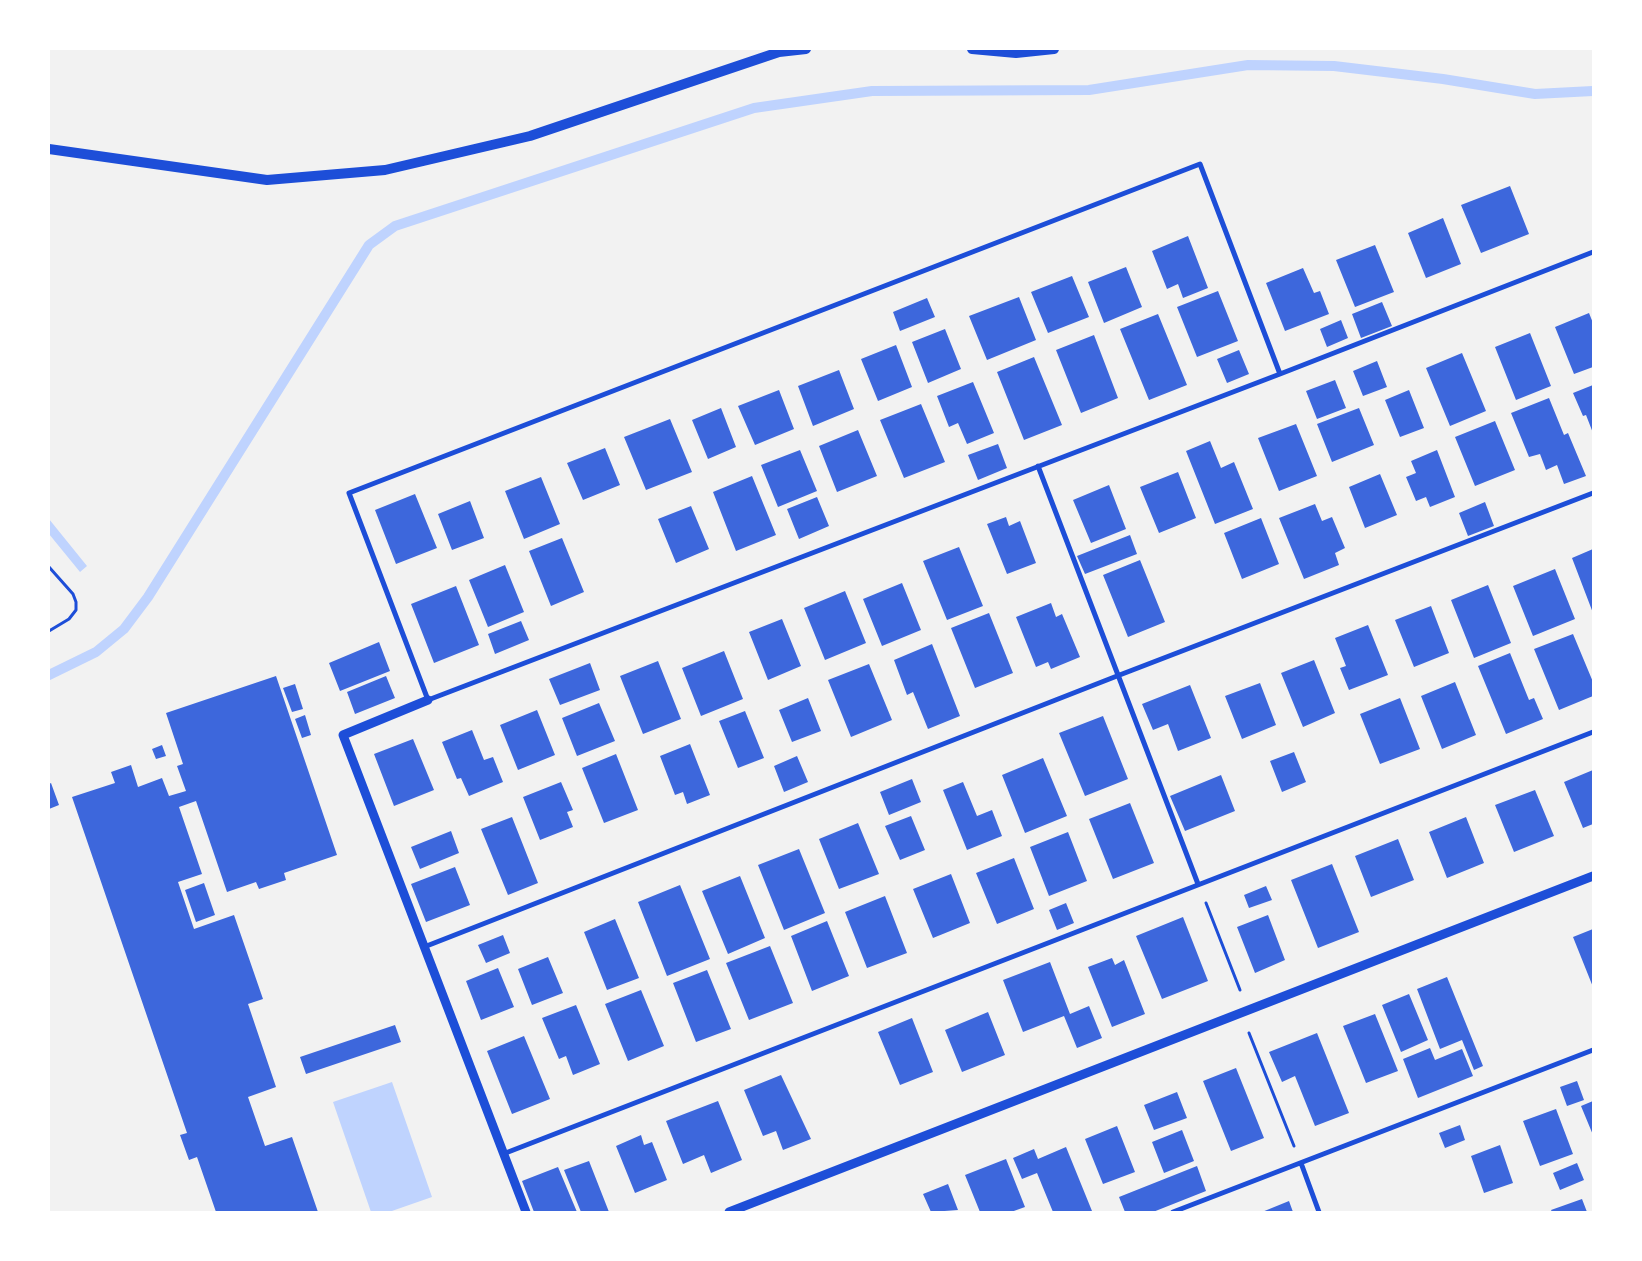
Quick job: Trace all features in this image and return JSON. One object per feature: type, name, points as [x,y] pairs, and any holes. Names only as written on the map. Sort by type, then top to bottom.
[{"type":"main road","points":[[49,149],[267,180],[385,170],[530,136],[779,52],[806,49]]},
{"type":"main road","points":[[972,49],[1016,53],[1054,49]]},
{"type":"street","points":[[428,700],[350,493],[1190,167],[1200,164],[1280,374]]},
{"type":"street","points":[[526,1212],[343,735],[428,700],[1280,374],[1593,252]]},
{"type":"street","points":[[1038,466],[1198,884]]},
{"type":"street","points":[[424,947],[1117,676],[1593,493]]},
{"type":"street","points":[[503,1154],[1593,732]]},
{"type":"street","points":[[729,1212],[1244,1010],[1593,876]]},
{"type":"street","points":[[1173,1212],[1593,1050]]},
{"type":"street","points":[[1300,1164],[1319,1212]]},
{"type":"path","points":[[49,567],[73,594],[76,602],[76,610],[69,619],[49,631]]},
{"type":"path","points":[[1198,884],[1300,1164]]},
{"type":"water","points":[[49,519],[87,566],[80,572],[49,534]]},
{"type":"water","points":[[392,1082],[432,1197],[389,1212],[371,1212],[333,1102]]},
{"type":"building","points":[[1510,186],[1529,234],[1481,253],[1461,205]]},
{"type":"building","points":[[1443,218],[1461,264],[1426,278],[1408,233]]},
{"type":"building","points":[[1188,236],[1208,288],[1183,298],[1178,284],[1167,289],[1152,251]]},
{"type":"building","points":[[1375,245],[1394,292],[1355,307],[1336,260]]},
{"type":"building","points":[[1126,267],[1142,307],[1104,323],[1088,282]]},
{"type":"building","points":[[1303,268],[1314,293],[1320,291],[1329,314],[1285,331],[1266,283]]},
{"type":"building","points":[[1072,276],[1089,317],[1048,333],[1031,292]]},
{"type":"building","points":[[1218,291],[1238,341],[1197,357],[1177,307]]},
{"type":"building","points":[[1019,297],[1036,340],[987,360],[969,316]]},
{"type":"building","points":[[927,298],[935,317],[900,331],[893,312]]},
{"type":"building","points":[[1382,302],[1392,326],[1361,338],[1352,314]]},
{"type":"building","points":[[1589,313],[1593,323],[1593,367],[1574,374],[1555,327]]},
{"type":"building","points":[[1158,314],[1187,385],[1149,400],[1120,329]]},
{"type":"building","points":[[1341,320],[1348,338],[1327,347],[1320,329]]},
{"type":"building","points":[[945,329],[961,369],[928,383],[912,342]]},
{"type":"building","points":[[1530,333],[1551,386],[1516,400],[1495,347]]},
{"type":"building","points":[[1094,335],[1118,398],[1081,413],[1056,350]]},
{"type":"building","points":[[896,345],[912,387],[878,401],[861,359]]},
{"type":"building","points":[[1239,350],[1249,374],[1227,383],[1217,359]]},
{"type":"building","points":[[1462,353],[1486,411],[1450,426],[1426,368]]},
{"type":"building","points":[[1034,357],[1062,425],[1024,440],[997,372]]},
{"type":"building","points":[[1377,361],[1387,387],[1363,396],[1353,371]]},
{"type":"building","points":[[839,370],[854,409],[813,426],[798,386]]},
{"type":"building","points":[[1335,380],[1346,408],[1317,419],[1306,391]]},
{"type":"building","points":[[973,382],[994,433],[967,444],[958,423],[949,427],[937,396]]},
{"type":"building","points":[[1593,385],[1593,433],[1586,415],[1583,416],[1573,393]]},
{"type":"building","points":[[779,390],[794,429],[755,445],[738,406]]},
{"type":"building","points":[[1409,390],[1424,428],[1400,437],[1385,400]]},
{"type":"building","points":[[1549,398],[1564,435],[1568,433],[1586,476],[1564,484],[1557,465],[1546,470],[1540,454],[1529,457],[1511,413]]},
{"type":"building","points":[[921,404],[945,462],[904,478],[880,420]]},
{"type":"building","points":[[721,408],[736,447],[708,459],[692,420]]},
{"type":"building","points":[[1359,408],[1374,445],[1332,462],[1317,424]]},
{"type":"building","points":[[670,419],[692,472],[646,490],[624,437]]},
{"type":"building","points":[[1495,421],[1515,470],[1475,486],[1455,437]]},
{"type":"building","points":[[1296,424],[1317,476],[1279,491],[1258,438]]},
{"type":"building","points":[[858,430],[877,476],[837,492],[819,446]]},
{"type":"building","points":[[1210,441],[1221,468],[1234,462],[1253,509],[1215,524],[1186,451]]},
{"type":"building","points":[[998,444],[1007,468],[978,480],[968,455]]},
{"type":"building","points":[[605,448],[620,485],[583,500],[567,463]]},
{"type":"building","points":[[800,450],[817,491],[778,507],[761,465]]},
{"type":"building","points":[[1437,450],[1455,497],[1430,507],[1426,497],[1416,501],[1406,477],[1416,473],[1411,461]]},
{"type":"building","points":[[1178,472],[1196,518],[1159,533],[1140,487]]},
{"type":"building","points":[[1380,474],[1397,515],[1365,528],[1349,487]]},
{"type":"building","points":[[752,476],[776,535],[736,551],[713,492]]},
{"type":"building","points":[[541,477],[560,524],[524,539],[505,491]]},
{"type":"building","points":[[1109,485],[1126,529],[1091,543],[1073,500]]},
{"type":"building","points":[[415,494],[437,548],[396,564],[375,510]]},
{"type":"building","points":[[817,497],[829,526],[799,539],[787,509]]},
{"type":"building","points":[[470,501],[484,538],[452,550],[438,514]]},
{"type":"building","points":[[1485,502],[1494,526],[1468,536],[1459,513]]},
{"type":"building","points":[[1315,504],[1322,521],[1332,517],[1345,548],[1335,553],[1339,565],[1304,579],[1279,518]]},
{"type":"building","points":[[691,506],[709,549],[676,563],[658,519]]},
{"type":"building","points":[[1006,517],[1009,526],[1020,521],[1036,563],[1007,574],[987,524]]},
{"type":"building","points":[[1261,518],[1279,564],[1242,579],[1224,533]]},
{"type":"building","points":[[1130,535],[1137,554],[1085,574],[1077,556]]},
{"type":"building","points":[[562,538],[584,592],[551,606],[529,551]]},
{"type":"building","points":[[959,547],[983,606],[947,620],[923,561]]},
{"type":"building","points":[[1593,549],[1593,613],[1572,558]]},
{"type":"building","points":[[1140,560],[1165,622],[1128,637],[1103,575]]},
{"type":"building","points":[[505,565],[524,612],[488,627],[469,580]]},
{"type":"building","points":[[1555,569],[1575,619],[1533,636],[1513,586]]},
{"type":"building","points":[[902,583],[921,630],[882,646],[863,599]]},
{"type":"building","points":[[1488,585],[1511,643],[1474,658],[1451,600]]},
{"type":"building","points":[[456,586],[479,645],[434,663],[411,604]]},
{"type":"building","points":[[845,591],[866,643],[825,660],[804,608]]},
{"type":"building","points":[[1051,603],[1056,617],[1062,614],[1080,657],[1051,669],[1048,662],[1036,667],[1016,617]]},
{"type":"building","points":[[1431,606],[1449,653],[1414,667],[1395,620]]},
{"type":"building","points":[[989,613],[1013,673],[975,688],[951,628]]},
{"type":"building","points":[[782,619],[801,666],[768,680],[749,632]]},
{"type":"building","points":[[521,621],[529,640],[495,654],[488,634]]},
{"type":"building","points":[[1368,625],[1388,675],[1349,690],[1340,668],[1346,666],[1335,638]]},
{"type":"building","points":[[1573,634],[1593,682],[1593,696],[1559,710],[1534,649]]},
{"type":"building","points":[[379,642],[390,671],[340,691],[329,663]]},
{"type":"building","points":[[932,644],[960,716],[928,729],[913,692],[907,695],[894,660]]},
{"type":"building","points":[[724,651],[743,699],[701,716],[682,668]]},
{"type":"building","points":[[1510,653],[1529,700],[1534,698],[1543,719],[1506,734],[1478,666]]},
{"type":"building","points":[[1314,660],[1335,713],[1303,727],[1281,673]]},
{"type":"building","points":[[658,661],[681,719],[643,734],[620,676]]},
{"type":"building","points":[[590,663],[600,690],[560,705],[549,679]]},
{"type":"building","points":[[869,664],[892,720],[851,737],[828,680]]},
{"type":"building","points":[[276,676],[337,855],[284,873],[286,880],[259,889],[256,882],[227,892],[196,801],[179,807],[202,874],[178,882],[194,929],[234,915],[263,999],[248,1004],[276,1087],[248,1097],[265,1146],[292,1137],[318,1212],[216,1212],[197,1157],[189,1160],[180,1135],[187,1133],[72,797],[115,783],[111,772],[131,765],[138,787],[162,778],[169,796],[186,791],[177,766],[183,764],[166,713]]},
{"type":"building","points":[[386,676],[395,698],[355,714],[347,692]]},
{"type":"building","points":[[1455,682],[1476,735],[1442,749],[1421,696]]},
{"type":"building","points":[[1260,683],[1276,725],[1242,739],[1225,696]]},
{"type":"building","points":[[295,684],[303,709],[292,712],[283,688]]},
{"type":"building","points":[[1190,685],[1211,738],[1178,751],[1168,724],[1153,730],[1142,704]]},
{"type":"building","points":[[808,698],[821,731],[792,742],[779,710]]},
{"type":"building","points":[[1400,698],[1420,749],[1380,764],[1360,714]]},
{"type":"building","points":[[599,703],[615,741],[577,756],[562,718]]},
{"type":"building","points":[[537,710],[555,755],[518,770],[500,725]]},
{"type":"building","points":[[745,711],[764,758],[738,768],[719,721]]},
{"type":"building","points":[[305,715],[311,735],[302,738],[295,719]]},
{"type":"building","points":[[1103,716],[1128,779],[1085,796],[1059,733]]},
{"type":"building","points":[[472,730],[484,760],[493,757],[503,782],[469,796],[461,778],[457,779],[442,742]]},
{"type":"building","points":[[413,739],[434,790],[394,806],[374,754]]},
{"type":"building","points":[[690,744],[710,795],[687,804],[683,792],[675,795],[660,756]]},
{"type":"building","points":[[162,745],[166,756],[156,759],[152,749]]},
{"type":"building","points":[[1294,752],[1306,782],[1282,792],[1270,761]]},
{"type":"building","points":[[616,754],[638,810],[604,823],[582,768]]},
{"type":"building","points":[[797,756],[808,782],[784,792],[774,766]]},
{"type":"building","points":[[1043,758],[1067,816],[1025,833],[1002,775]]},
{"type":"building","points":[[1593,770],[1593,824],[1583,828],[1564,782]]},
{"type":"building","points":[[1221,775],[1235,811],[1185,831],[1170,796]]},
{"type":"building","points":[[912,779],[921,802],[889,815],[880,792]]},
{"type":"building","points":[[561,782],[573,810],[567,812],[573,827],[540,840],[523,797]]},
{"type":"building","points":[[963,782],[977,816],[992,810],[1002,836],[967,850],[943,790]]},
{"type":"building","points":[[51,783],[59,805],[49,809],[49,784]]},
{"type":"building","points":[[1535,790],[1554,836],[1514,852],[1495,805]]},
{"type":"building","points":[[1130,803],[1154,863],[1113,879],[1089,819]]},
{"type":"building","points":[[911,816],[925,850],[900,860],[885,826]]},
{"type":"building","points":[[512,817],[538,883],[508,895],[481,829]]},
{"type":"building","points":[[1466,817],[1484,863],[1447,878],[1429,832]]},
{"type":"building","points":[[858,823],[879,874],[839,889],[819,839]]},
{"type":"building","points":[[451,831],[459,853],[420,869],[411,847]]},
{"type":"building","points":[[1068,832],[1087,881],[1049,896],[1030,847]]},
{"type":"building","points":[[1398,839],[1414,880],[1371,897],[1355,856]]},
{"type":"building","points":[[799,849],[825,913],[784,930],[758,865]]},
{"type":"building","points":[[1014,858],[1034,909],[997,924],[976,873]]},
{"type":"building","points":[[1332,864],[1359,932],[1318,948],[1291,880]]},
{"type":"building","points":[[455,867],[470,905],[426,922],[411,884]]},
{"type":"building","points":[[951,874],[970,923],[933,938],[913,889]]},
{"type":"building","points":[[740,876],[765,938],[728,954],[702,891]]},
{"type":"building","points":[[204,883],[215,915],[196,922],[185,890]]},
{"type":"building","points":[[680,885],[710,959],[667,976],[638,902]]},
{"type":"building","points":[[1266,886],[1272,900],[1249,908],[1244,895]]},
{"type":"building","points":[[885,896],[907,953],[867,968],[845,912]]},
{"type":"building","points":[[1066,903],[1074,923],[1057,930],[1049,910]]},
{"type":"building","points":[[1268,915],[1285,960],[1255,973],[1237,927]]},
{"type":"building","points":[[1183,917],[1208,981],[1162,999],[1136,936]]},
{"type":"building","points":[[615,919],[639,978],[607,990],[584,932]]},
{"type":"building","points":[[827,921],[849,976],[812,991],[791,936]]},
{"type":"building","points":[[1593,929],[1593,987],[1573,937]]},
{"type":"building","points":[[503,935],[510,953],[486,963],[478,945]]},
{"type":"building","points":[[770,946],[793,1003],[749,1020],[726,963]]},
{"type":"building","points":[[548,957],[563,993],[532,1005],[518,969]]},
{"type":"building","points":[[1112,958],[1115,965],[1124,960],[1145,1014],[1112,1027],[1088,967]]},
{"type":"building","points":[[1050,962],[1070,1014],[1089,1006],[1102,1038],[1077,1048],[1064,1016],[1023,1032],[1003,980]]},
{"type":"building","points":[[498,968],[514,1007],[481,1020],[466,981]]},
{"type":"building","points":[[707,970],[731,1029],[696,1042],[673,983]]},
{"type":"building","points":[[1447,977],[1483,1066],[1474,1070],[1462,1040],[1440,1049],[1417,989]]},
{"type":"building","points":[[641,990],[664,1046],[628,1061],[605,1004]]},
{"type":"building","points":[[1409,994],[1428,1040],[1401,1052],[1382,1005]]},
{"type":"building","points":[[576,1005],[600,1064],[573,1075],[566,1056],[559,1059],[542,1018]]},
{"type":"building","points":[[988,1012],[1005,1055],[962,1072],[945,1030]]},
{"type":"building","points":[[1375,1014],[1398,1071],[1366,1083],[1343,1026]]},
{"type":"building","points":[[912,1018],[933,1072],[900,1085],[878,1032]]},
{"type":"building","points":[[395,1025],[401,1042],[306,1074],[300,1057]]},
{"type":"building","points":[[1317,1033],[1349,1113],[1315,1126],[1295,1076],[1282,1082],[1269,1052]]},
{"type":"building","points":[[524,1036],[550,1099],[512,1114],[487,1051]]},
{"type":"building","points":[[1430,1048],[1435,1060],[1462,1049],[1473,1076],[1418,1098],[1403,1059]]},
{"type":"building","points":[[1236,1068],[1264,1138],[1231,1151],[1203,1081]]},
{"type":"building","points":[[781,1075],[811,1139],[783,1150],[776,1131],[763,1136],[744,1090]]},
{"type":"building","points":[[1577,1081],[1584,1100],[1567,1106],[1560,1087]]},
{"type":"building","points":[[1177,1092],[1187,1118],[1154,1130],[1144,1105]]},
{"type":"building","points":[[718,1101],[742,1160],[711,1173],[704,1155],[683,1164],[666,1121]]},
{"type":"building","points":[[1593,1101],[1593,1135],[1581,1106]]},
{"type":"building","points":[[1556,1109],[1573,1154],[1540,1166],[1523,1121]]},
{"type":"building","points":[[1460,1125],[1465,1140],[1445,1148],[1439,1133]]},
{"type":"building","points":[[1117,1126],[1135,1172],[1103,1184],[1085,1139]]},
{"type":"building","points":[[1182,1130],[1194,1161],[1164,1173],[1152,1142]]},
{"type":"building","points":[[641,1135],[644,1145],[652,1142],[667,1180],[635,1193],[616,1146]]},
{"type":"building","points":[[1500,1145],[1513,1183],[1484,1193],[1471,1156]]},
{"type":"building","points":[[1066,1147],[1092,1211],[1053,1212],[1037,1173],[1022,1179],[1013,1158],[1034,1149],[1038,1159]]},
{"type":"building","points":[[1006,1159],[1025,1207],[1011,1212],[980,1212],[965,1175]]},
{"type":"building","points":[[589,1161],[609,1212],[581,1212],[564,1170]]},
{"type":"building","points":[[1577,1163],[1584,1180],[1560,1190],[1553,1173]]},
{"type":"building","points":[[1197,1166],[1206,1191],[1153,1212],[1125,1212],[1119,1197]]},
{"type":"building","points":[[558,1167],[577,1212],[534,1212],[522,1181]]},
{"type":"building","points":[[948,1184],[958,1210],[931,1212],[923,1194]]},
{"type":"building","points":[[1582,1199],[1587,1212],[1552,1212],[1551,1210]]},
{"type":"building","points":[[1289,1201],[1293,1212],[1262,1212]]},
{"type":"waterway","points":[[49,675],[96,652],[124,629],[148,597],[369,245],[395,226],[754,108],[872,91],[1089,90],[1248,65],[1334,66],[1443,79],[1535,94],[1593,91]]}]
